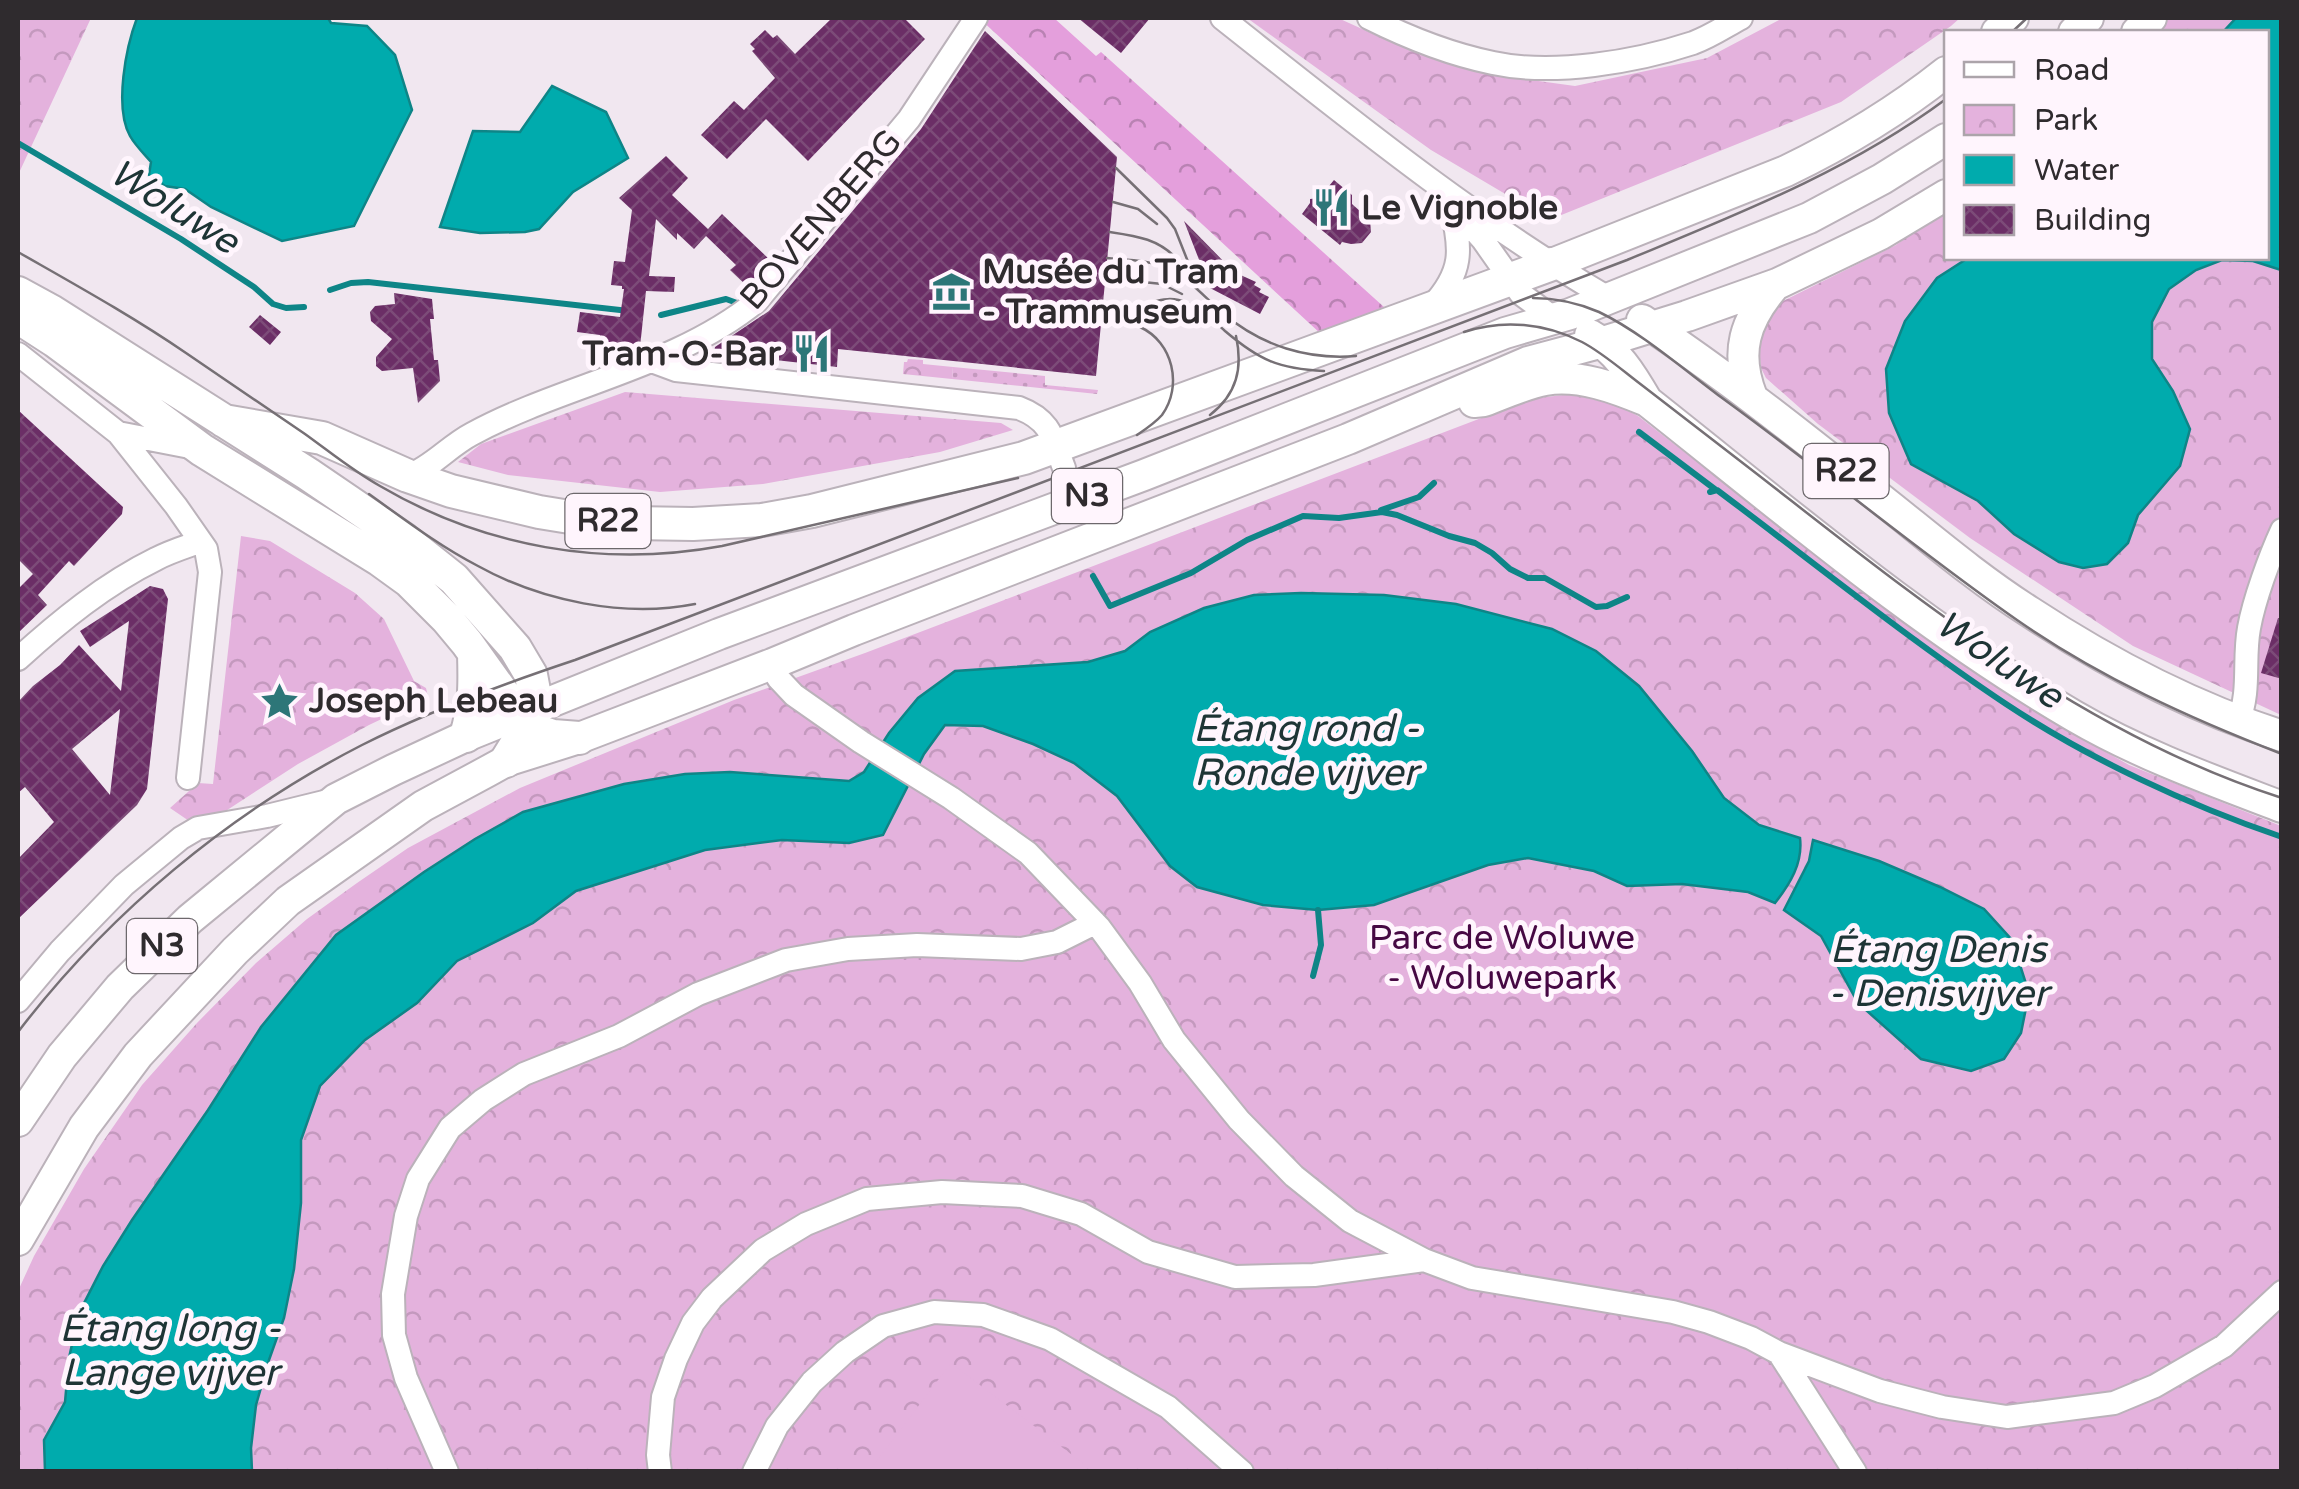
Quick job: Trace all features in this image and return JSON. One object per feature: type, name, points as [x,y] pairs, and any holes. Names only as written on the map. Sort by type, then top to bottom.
[{"type":"highway","points":[[1060,457],[1167,407],[1552,264]]},
{"type":"highway","name":"R22","points":[[18,293],[308,474],[405,540],[454,579],[526,664],[534,684],[526,717]]},
{"type":"highway","points":[[18,316],[202,450],[409,581],[448,618],[526,717],[552,736],[579,738]]},
{"type":"highway","name":"R22","points":[[224,421],[322,438],[408,476],[495,503],[582,519],[632,523],[762,520],[1024,458],[1060,457]]},
{"type":"highway","points":[[466,736],[476,690],[474,654]]},
{"type":"highway","points":[[506,761],[526,717]]},
{"type":"main road","points":[[1552,264],[1822,154],[1915,97],[1944,74]]},
{"type":"main road","name":"N3","points":[[18,1121],[62,1056],[120,986],[190,918],[336,799],[466,736],[526,717],[719,634],[1162,468],[1505,333],[1610,299],[1809,218],[1944,140]]},
{"type":"main road","name":"N3","points":[[18,1240],[84,1127],[138,1055],[234,951],[288,901],[423,806],[506,761],[579,738],[1348,439],[1528,362],[1653,327],[1777,284],[1881,234],[1944,196]]},
{"type":"main road","points":[[1752,396],[1743,361],[1745,337],[1757,306],[1777,284]]},
{"type":"main road","name":"R22","points":[[1610,299],[1752,396],[2028,611],[2129,672],[2238,722],[2282,736]]},
{"type":"main road","name":"R22","points":[[1555,319],[1603,342],[1619,358],[1647,400],[1868,575],[1988,662],[2074,716],[2148,755],[2282,807]]},
{"type":"main road","points":[[1426,405],[1484,401],[1545,380],[1567,379],[1607,386],[1647,400]]},
{"type":"street","name":"BOVENBERG","points":[[408,476],[421,471],[470,434],[702,339],[757,301],[909,119],[976,18]]},
{"type":"street","points":[[1222,18],[1428,177],[1552,264],[1610,299]]},
{"type":"street","points":[[1369,18],[1422,43],[1495,64],[1542,68],[1650,54],[1697,42],[1742,18]]},
{"type":"street","points":[[1428,177],[1525,298],[1555,319]]},
{"type":"street","points":[[1431,307],[1448,289],[1458,257],[1458,236],[1450,204]]},
{"type":"street","points":[[18,354],[118,433],[206,550],[210,572],[188,778]]},
{"type":"street","points":[[650,360],[676,370],[1019,408],[1035,414],[1048,428],[1060,457]]},
{"type":"street","points":[[118,433],[202,450]]},
{"type":"street","points":[[2238,722],[2245,705],[2248,629],[2282,530]]},
{"type":"street","points":[[18,658],[97,594],[156,558],[199,542]]},
{"type":"street","points":[[778,678],[794,695],[1028,853],[1095,922],[1140,983],[1174,1040],[1239,1120],[1294,1176],[1350,1221],[1424,1260],[1472,1278],[1673,1312],[1752,1338],[1779,1353],[1880,1391],[1942,1408],[2007,1417],[2114,1403],[2156,1386],[2224,1346],[2282,1292]]},
{"type":"street","points":[[18,1001],[60,951],[124,886],[181,838],[198,828],[336,799]]},
{"type":"street","points":[[447,1472],[406,1378],[394,1335],[393,1294],[406,1216],[418,1178],[450,1128],[483,1100],[524,1074],[618,1036],[698,994],[786,960],[848,949],[917,945],[1021,950],[1057,942],[1095,922]]},
{"type":"street","points":[[660,1472],[663,1397],[692,1323],[712,1298],[764,1250],[806,1224],[867,1199],[942,1192],[1022,1196],[1081,1214],[1148,1252],[1234,1277],[1314,1275],[1424,1260]]},
{"type":"street","points":[[754,1472],[777,1426],[812,1382],[845,1352],[883,1326],[934,1312],[983,1315],[1050,1339],[1168,1407],[1242,1472]]},
{"type":"street","points":[[1779,1353],[1855,1472]]},
{"type":"green space","points":[[18,18],[91,18],[18,175]]},
{"type":"green space","points":[[979,18],[1054,18],[1096,56],[1101,52],[1384,307],[1321,334]]},
{"type":"green space","points":[[1247,18],[1338,18],[1393,43],[1501,76],[1575,86],[1707,58],[1783,18],[1960,18],[1841,102],[1549,220],[1431,150]]},
{"type":"green space","points":[[2163,18],[2281,18],[2281,715],[2133,646],[1970,538],[1818,424],[1766,378],[1761,368],[1758,340],[1774,308],[1896,245],[1944,210],[1944,260],[2269,260],[2269,30],[2153,30]]},
{"type":"green space","points":[[908,359],[953,367],[952,379],[903,374]]},
{"type":"green space","points":[[953,367],[1045,376],[1045,385],[1098,390],[1097,394],[952,379]]},
{"type":"green space","points":[[625,392],[1001,423],[1013,430],[940,452],[763,484],[660,492],[508,475],[458,462],[481,444]]},
{"type":"green space","name":"Parc de Woluwe - Woluwepark","points":[[1570,394],[1617,405],[1638,416],[1928,641],[2037,713],[2129,765],[2281,826],[2281,1471],[18,1471],[18,1291],[84,1169],[142,1085],[197,1023],[256,963],[357,883],[408,848],[520,788],[734,700],[1531,399]]},
{"type":"green space","points":[[241,536],[270,541],[355,593],[384,619],[414,681],[426,688],[428,697],[298,764],[218,816],[192,823],[170,808],[198,783],[213,784]]},
{"type":"green space","points":[[951,1363],[1084,1464],[1079,1471],[869,1471]]},
{"type":"water","points":[[137,18],[328,18],[331,23],[367,26],[395,55],[412,110],[354,226],[282,241],[211,207],[185,189],[165,186],[149,175],[151,162],[130,136],[123,109],[126,60]]},
{"type":"water","points":[[2236,18],[2281,18],[2281,270],[2253,261],[2222,260],[2269,260],[2269,30],[2225,30]]},
{"type":"water","points":[[552,86],[606,112],[628,158],[573,192],[539,229],[480,233],[440,227],[473,131],[520,132]]},
{"type":"water","points":[[1965,260],[2222,260],[2196,270],[2169,289],[2152,322],[2152,359],[2173,391],[2190,429],[2180,466],[2138,515],[2128,543],[2107,564],[2083,568],[2059,562],[2014,534],[1978,501],[1911,464],[1889,413],[1886,369],[1905,321],[1937,278]]},
{"type":"water","points":[[1254,595],[1384,595],[1456,604],[1552,629],[1596,651],[1639,686],[1724,798],[1759,825],[1800,838],[1797,865],[1790,881],[1775,903],[1748,892],[1682,884],[1627,886],[1594,871],[1528,858],[1488,865],[1374,905],[1318,910],[1263,905],[1197,887],[1170,866],[1117,796],[1074,763],[983,726],[945,725],[924,754],[883,835],[849,843],[782,840],[705,850],[576,891],[533,923],[457,961],[417,1003],[365,1040],[320,1086],[301,1140],[301,1203],[294,1269],[284,1318],[256,1405],[252,1471],[45,1471],[44,1440],[65,1402],[79,1313],[132,1220],[261,1027],[336,935],[424,872],[523,812],[624,784],[685,774],[730,772],[849,781],[864,772],[918,698],[955,671],[1088,662],[1125,651],[1150,632],[1204,608]]},
{"type":"water","name":"Étang Denis - Denisvijver","points":[[1813,840],[1879,861],[1984,909],[2012,940],[2029,993],[2021,1033],[2004,1059],[1971,1071],[1921,1059],[1858,1003],[1821,936],[1784,910],[1809,861]]},
{"type":"building","points":[[832,18],[904,18],[925,39],[808,161],[766,119],[727,159],[701,135],[734,101],[744,110],[775,78],[750,44],[765,30],[773,38],[777,35],[795,54]]},
{"type":"building","points":[[1078,18],[1150,18],[1121,53]]},
{"type":"building","points":[[985,31],[1117,157],[1096,376],[838,349],[837,367],[714,353],[715,347],[769,311],[921,129]]},
{"type":"building","points":[[666,156],[688,178],[672,195],[708,229],[722,214],[771,261],[749,288],[730,270],[736,265],[706,236],[694,249],[677,233],[677,240],[656,219],[649,276],[675,277],[674,292],[646,291],[640,347],[610,359],[607,350],[598,349],[600,335],[577,332],[580,312],[620,317],[624,289],[611,285],[614,261],[625,262],[632,210],[619,198]]},
{"type":"building","points":[[1334,180],[1352,195],[1352,204],[1370,220],[1371,232],[1362,243],[1340,245],[1302,214],[1310,199],[1319,198]]},
{"type":"building","points":[[1184,221],[1234,272],[1256,282],[1259,292],[1269,297],[1260,314],[1210,288]]},
{"type":"building","points":[[394,293],[432,299],[434,360],[438,360],[440,381],[418,403],[413,368],[382,371],[376,366],[376,357],[392,339],[371,321],[370,312],[375,306],[395,304]]},
{"type":"building","points":[[260,315],[281,332],[270,345],[249,327]]},
{"type":"building","points":[[18,410],[123,507],[122,514],[74,566],[69,561],[38,595],[47,605],[18,633],[18,589],[33,574],[18,559]]},
{"type":"building","points":[[150,586],[163,589],[168,599],[147,789],[137,805],[18,919],[18,859],[54,822],[25,787],[18,793],[18,702],[79,645],[121,691],[129,621],[90,647],[80,631]],"holes":[[[120,709],[110,795],[72,749]]]},
{"type":"building","points":[[2278,618],[2282,618],[2282,679],[2261,673]]},
{"type":"waterway","name":"Woluwe","points":[[18,143],[181,239],[273,304],[304,307]]},
{"type":"waterway","name":"Woluwe","points":[[330,290],[368,282],[629,311]]},
{"type":"waterway","name":"Woluwe","points":[[661,315],[726,299],[737,303]]},
{"type":"waterway","points":[[1639,432],[1716,490]]},
{"type":"waterway","name":"Woluwe","points":[[1381,510],[1419,497],[1434,483]]},
{"type":"waterway","name":"Woluwe","points":[[1710,492],[1717,490],[1933,653],[2038,724],[2140,779],[2282,837]]},
{"type":"waterway","name":"Woluwe","points":[[1093,576],[1110,606],[1191,573],[1247,540],[1303,516],[1339,518],[1382,512],[1475,543],[1510,569],[1528,578],[1545,578],[1596,607],[1627,597]]},
{"type":"waterway","points":[[1313,976],[1321,945],[1318,910]]},
{"type":"tram line","points":[[2014,30],[2027,18]]},
{"type":"tram line","points":[[18,1032],[91,947],[174,869],[265,802],[362,745],[467,699],[1627,260],[1832,169],[1944,100]]},
{"type":"tram line","points":[[1116,168],[1175,229],[1198,287]]},
{"type":"tram line","points":[[1113,202],[1138,209],[1157,224]]},
{"type":"tram line","points":[[1110,232],[1155,243],[1178,260]]},
{"type":"tram line","points":[[18,252],[166,339],[370,480],[420,507],[503,538],[589,553],[677,552],[722,546],[1018,478]]},
{"type":"tram line","points":[[1107,258],[1147,262],[1177,273],[1224,314],[1270,342],[1320,356],[1356,356]]},
{"type":"tram line","points":[[1105,278],[1162,284],[1182,294]]},
{"type":"tram line","points":[[1533,298],[1583,306],[1629,329],[2048,641],[2145,695],[2282,754]]},
{"type":"tram line","points":[[1102,304],[1130,306],[1180,300],[1259,356],[1294,368],[1324,371]]},
{"type":"tram line","points":[[1101,320],[1131,324],[1151,334],[1171,366],[1168,404],[1159,418],[1137,435]]},
{"type":"tram line","points":[[1464,332],[1494,325],[1524,325],[1553,331],[1590,346],[1879,569],[2005,659],[2138,738],[2209,771],[2282,798]]},
{"type":"tram line","points":[[1210,415],[1236,380],[1236,336]]},
{"type":"tram line","points":[[369,494],[449,550],[528,589],[612,607],[668,608],[695,604]]},
{"type":"place","name":"Le Vignoble","points":[[1331,208]]},
{"type":"place","name":"Musée du Tram - Trammuseum","points":[[952,292]]},
{"type":"place","name":"Tram-O-Bar","points":[[811,354]]},
{"type":"place","name":"Joseph Lebeau","points":[[279,701]]},
{"type":"water label","name":"Étang rond - Ronde vijver","points":[[1306,751]]},
{"type":"water label","name":"Étang long - Lange vijver","points":[[170,1351]]}]
